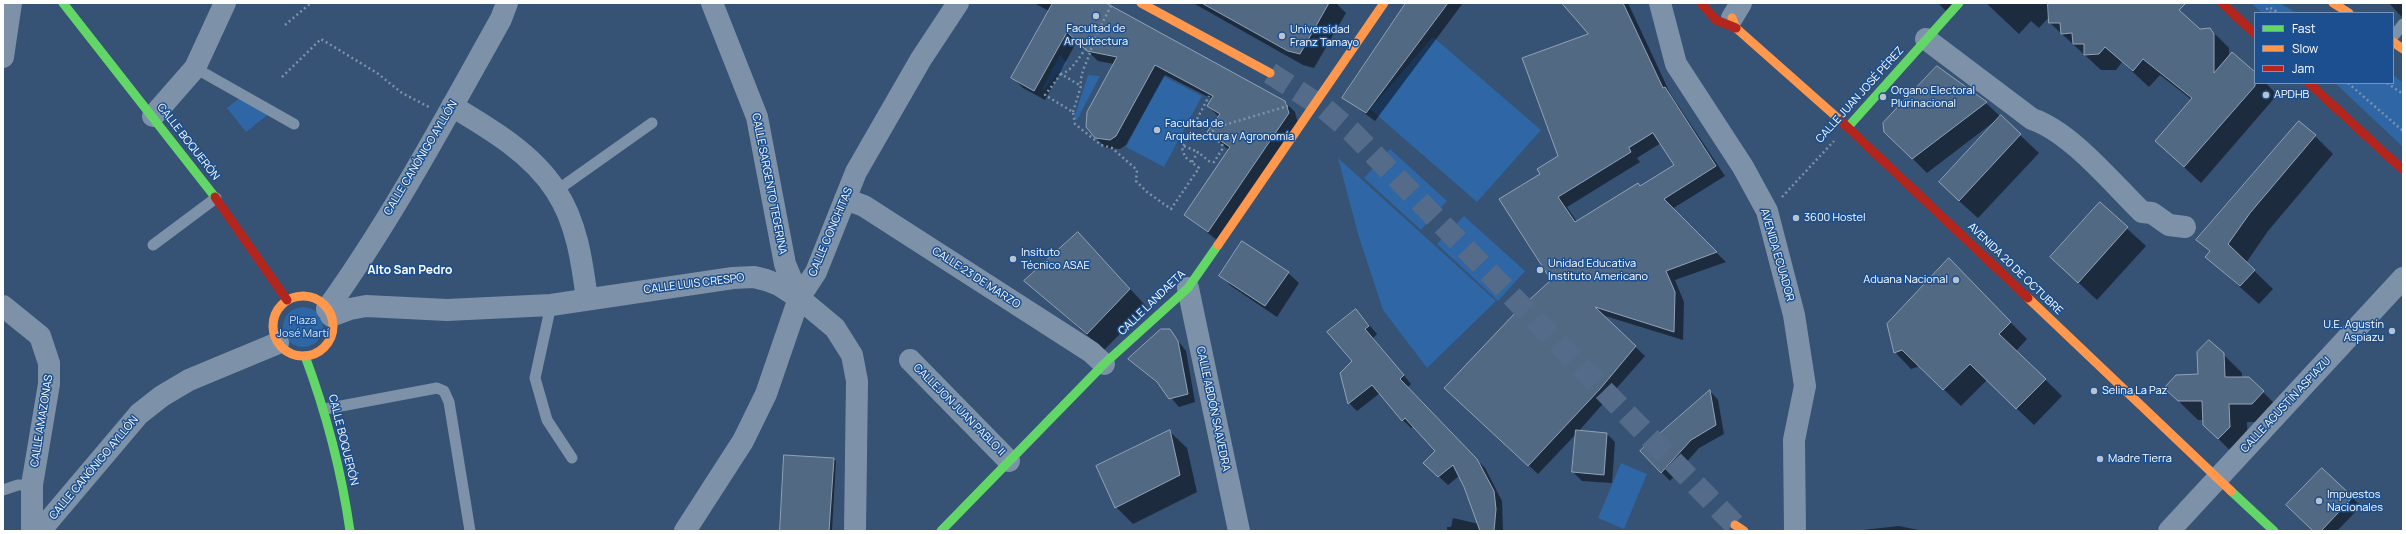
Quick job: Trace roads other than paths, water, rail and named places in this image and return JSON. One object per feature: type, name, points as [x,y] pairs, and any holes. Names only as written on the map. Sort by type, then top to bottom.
[{"type":"main road","name":"CALLE BOQUERÓN","points":[[63,3],[216,198],[287,300]]},
{"type":"main road","points":[[1141,3],[1270,73]]},
{"type":"main road","name":"CALLE LANDAETA","points":[[941,531],[1104,364],[1188,288],[1384,3]]},
{"type":"main road","name":"AVENIDA 20 DE OCTUBRE","points":[[1701,3],[1704,9],[1723,26],[1736,16],[1848,126],[2274,531]]},
{"type":"main road","name":"CALLE JUAN JOSÉ PÉREZ","points":[[1848,126],[1959,3]]},
{"type":"main road","points":[[2333,3],[2346,12]]},
{"type":"main road","points":[[2218,5],[2254,33]]},
{"type":"main road","points":[[2394,43],[2403,49]]},
{"type":"main road","points":[[2310,84],[2403,170]]},
{"type":"main road","points":[[295,297],[310,297],[322,303],[329,312],[332,331],[330,339],[320,351],[305,356],[290,353],[278,343],[274,335],[273,320],[279,308],[287,300],[295,297]]},
{"type":"main road","name":"CALLE BOQUERÓN","points":[[305,356],[325,409],[343,482],[350,531]]},
{"type":"main road","points":[[1735,526],[1744,531]]},
{"type":"street","points":[[3,57],[11,3]]},
{"type":"street","points":[[153,116],[195,68],[225,3]]},
{"type":"street","name":"CALLE CANÓNIGO AYLLÓN","points":[[329,312],[450,111],[501,19],[507,3]]},
{"type":"street","name":"CALLE SARGENTO TEGERINA","points":[[712,3],[757,117],[785,264],[799,298]]},
{"type":"street","name":"CALLE CONCHITAS","points":[[685,531],[744,441],[766,394],[799,298],[816,272],[856,172],[921,59],[958,3]]},
{"type":"street","name":"AVENIDA ECUADOR","points":[[1660,3],[1676,64],[1743,167],[1766,211],[1794,315],[1805,386],[1794,440],[1795,531]]},
{"type":"street","points":[[1926,39],[2032,119],[2041,122],[2077,148],[2108,176],[2142,212],[2152,213],[2169,225],[2185,227]]},
{"type":"street","points":[[450,111],[492,130],[524,155],[556,191],[575,232],[582,259],[587,299]]},
{"type":"street","name":"CALLE 23 DE MARZO","points":[[845,199],[864,206],[1091,352],[1104,364]]},
{"type":"street","name":"CALLE LUIS CRESPO","points":[[329,312],[366,306],[447,310],[551,306],[587,299],[733,278],[754,277],[779,285],[799,298],[836,328],[852,355],[857,381],[855,531]]},
{"type":"street","name":"CALLE AGUSTÍN ASPIAZU","points":[[2169,531],[2403,278]]},
{"type":"street","name":"CALLE ABDÓN SAAVEDRA","points":[[1188,288],[1239,531]]},
{"type":"street","name":"CALLE AMAZONAS","points":[[3,306],[40,336],[49,363],[49,384],[40,429],[32,485],[32,531]]},
{"type":"street","name":"CALLE CANÓNIGO AYLLÓN","points":[[40,531],[139,414],[162,396],[189,380],[278,343]]},
{"type":"street","name":"CALLEJON JUAN PABLO II","points":[[910,360],[1009,461]]},
{"type":"lane","points":[[2394,36],[2403,24]]},
{"type":"lane","points":[[195,68],[294,124]]},
{"type":"lane","points":[[556,191],[652,123]]},
{"type":"lane","points":[[153,245],[216,198]]},
{"type":"lane","points":[[551,306],[535,378],[547,420],[572,458]]},
{"type":"lane","points":[[325,409],[437,388],[444,391],[449,402],[470,531]]},
{"type":"lane","points":[[3,490],[18,485],[32,485]]},
{"type":"tunnel","points":[[1270,73],[1324,108],[1352,132],[1735,525]]},
{"type":"place","name":"Facultad de Arquitectura","points":[[1096,16]]},
{"type":"place","name":"Universidad Franz Tamayo","points":[[1282,36]]},
{"type":"place","name":"APDHB","points":[[2266,95]]},
{"type":"place","name":"Organo Electoral Plurinacional","points":[[1883,97]]},
{"type":"place","name":"Facultad de Arquitectura y Agronomía","points":[[1157,130]]},
{"type":"place","name":"3600 Hostel","points":[[1796,218]]},
{"type":"place","name":"Insituto Técnico ASAE","points":[[1013,259]]},
{"type":"place","name":"Unidad Educativa Instituto Americano","points":[[1540,270]]},
{"type":"place","name":"Aduana Nacional","points":[[1956,280]]},
{"type":"place","name":"U.E. Agustín Aspiazu","points":[[2392,331]]},
{"type":"place","name":"Selina La Paz","points":[[2094,391]]},
{"type":"place","name":"Madre Tierra","points":[[2100,459]]},
{"type":"place","name":"Impuestos Nacionales","points":[[2319,501]]},
{"type":"district","name":"Alto San Pedro","points":[[410,271]]},
{"type":"park label","name":"Plaza José Martí","points":[[303,327]]}]
